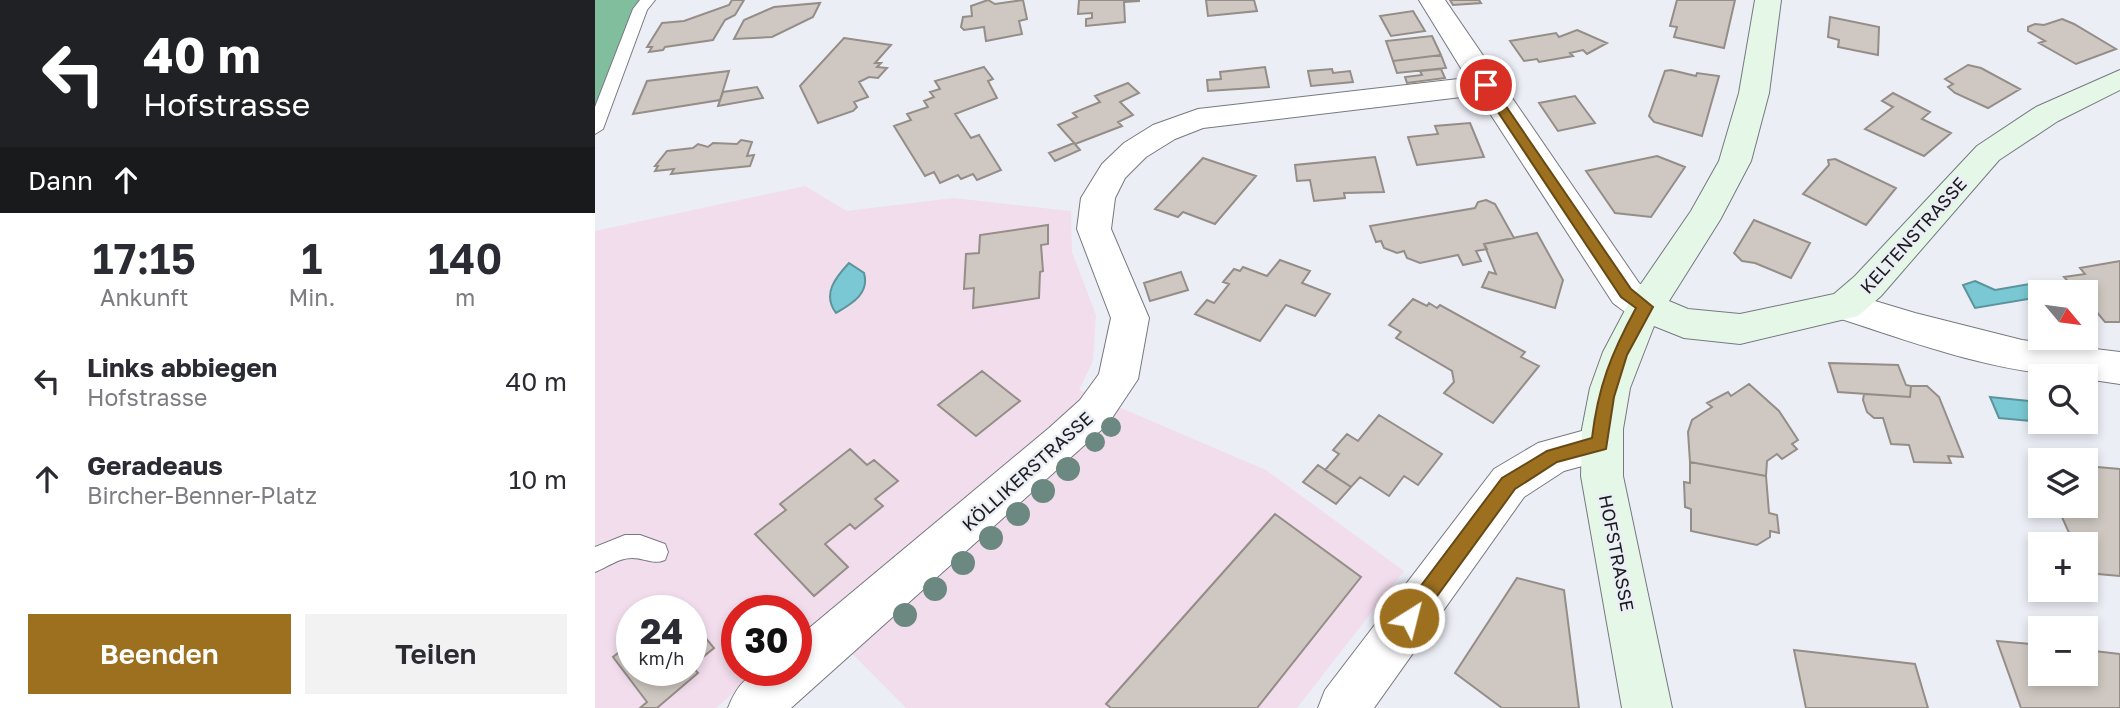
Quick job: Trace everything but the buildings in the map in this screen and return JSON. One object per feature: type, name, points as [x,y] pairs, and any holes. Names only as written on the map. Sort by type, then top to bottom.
[{"type":"main road","name":"HOFSTRASSE","points":[[1647,708],[1602,476],[1600,444],[1605,397],[1619,355],[1645,307],[1726,180],[1752,100],[1768,0]]},
{"type":"main road","name":"KELTENSTRASSE","points":[[1645,307],[1684,323],[1740,329],[1845,306],[1868,286],[1988,153],[2047,114],[2120,79]]},
{"type":"street","points":[[1432,0],[1626,293],[1645,307]]},
{"type":"street","name":"KÖLLIKERSTRASSE","points":[[753,708],[1063,442],[1094,412],[1118,379],[1130,318],[1094,229],[1098,198],[1113,172],[1135,150],[1164,132],[1198,119],[1486,85]]},
{"type":"street","points":[[1845,306],[2022,355],[2120,368]]},
{"type":"street","points":[[1343,708],[1509,483],[1553,456],[1600,444]]},
{"type":"lane","points":[[595,128],[640,9],[648,0]]},
{"type":"lane","points":[[595,560],[620,547],[641,545],[656,552]]},
{"type":"shaded area","points":[[805,186],[847,211],[953,198],[1071,211],[1072,252],[1096,315],[1093,361],[1079,390],[1266,470],[1404,571],[1297,708],[906,708],[819,620],[812,626],[812,595],[721,595],[721,686],[741,686],[716,708],[595,708],[595,231]]},
{"type":"green space","points":[[595,0],[647,0],[595,118]]},
{"type":"water","points":[[849,263],[864,273],[864,287],[858,298],[836,313],[830,293],[835,280]]},
{"type":"water","points":[[1975,281],[1995,290],[2028,284],[2028,299],[1975,308],[1963,285]]},
{"type":"water","points":[[1990,397],[2028,401],[2028,421],[1999,418]]},
{"type":"route","points":[[1409,618],[1509,483],[1553,456],[1600,444],[1605,397],[1619,355],[1645,307],[1626,293],[1486,85]]}]
